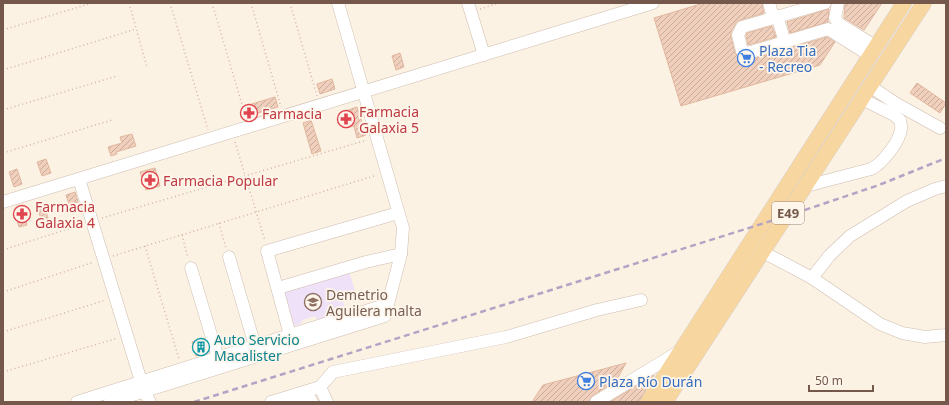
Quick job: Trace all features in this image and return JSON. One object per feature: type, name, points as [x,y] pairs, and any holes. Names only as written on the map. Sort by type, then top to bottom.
[{"type":"main road","name":"E49","points":[[648,402],[904,3]]},
{"type":"main road","name":"E49","points":[[665,402],[924,3]]},
{"type":"street","points":[[338,3],[402,228],[401,254],[387,310]]},
{"type":"street","points":[[3,202],[79,179],[155,150],[210,139],[653,3]]},
{"type":"street","points":[[769,3],[777,16],[785,42]]},
{"type":"street","points":[[777,3],[777,16]]},
{"type":"street","points":[[825,3],[740,28],[738,35],[742,51],[746,53],[751,52],[828,29],[835,18],[838,3]]},
{"type":"street","points":[[469,7],[484,55]]},
{"type":"street","points":[[835,18],[843,27],[872,51]]},
{"type":"street","points":[[828,29],[872,51]]},
{"type":"street","points":[[870,86],[895,103],[940,128]]},
{"type":"street","points":[[806,186],[872,169],[879,165],[884,159],[901,130],[900,120],[894,115],[862,99]]},
{"type":"street","points":[[79,179],[145,392]]},
{"type":"street","points":[[812,278],[829,256],[850,236],[907,200],[946,186]]},
{"type":"street","points":[[290,335],[267,251],[398,213]]},
{"type":"street","points":[[763,252],[812,278],[880,324],[902,332],[925,337],[946,335]]},
{"type":"street","points":[[278,288],[366,262],[401,254]]},
{"type":"street","points":[[229,257],[255,346]]},
{"type":"street","points":[[191,268],[218,358]]},
{"type":"street","points":[[271,402],[320,387],[333,372],[506,337],[597,310],[641,300]]},
{"type":"street","points":[[77,402],[145,392],[182,369],[290,335],[387,310]]},
{"type":"street","points":[[110,402],[145,392],[387,310]]},
{"type":"street","points":[[594,402],[681,350]]},
{"type":"street","points":[[320,387],[327,402]]},
{"type":"street","points":[[296,402],[304,399],[311,400],[312,402]]},
{"type":"path","points":[[3,30],[92,3]]},
{"type":"path","points":[[129,3],[147,67]]},
{"type":"path","points":[[170,3],[210,139]]},
{"type":"path","points":[[212,3],[248,127]]},
{"type":"path","points":[[250,3],[284,116]]},
{"type":"path","points":[[290,3],[320,105]]},
{"type":"path","points":[[469,7],[499,3]]},
{"type":"path","points":[[3,70],[136,29]]},
{"type":"path","points":[[3,110],[117,76]]},
{"type":"path","points":[[3,153],[112,120]]},
{"type":"path","points":[[232,132],[267,251]]},
{"type":"path","points":[[3,250],[92,221],[376,137]]},
{"type":"path","points":[[3,292],[145,246],[386,172]]},
{"type":"path","points":[[219,223],[229,257]]},
{"type":"path","points":[[182,235],[191,268]]},
{"type":"path","points":[[145,246],[182,369]]},
{"type":"path","points":[[3,332],[116,297]]},
{"type":"path","points":[[3,372],[127,336]]},
{"type":"shaded area","name":"Demetrio Aguilera malta","points":[[349,271],[355,291],[341,295],[345,308],[325,314],[326,317],[317,320],[315,316],[303,320],[300,324],[294,326],[290,324],[281,296],[285,290]]},
{"type":"building","name":"Plaza Tia - Recreo","points":[[704,3],[762,3],[764,13],[737,21],[731,32],[735,53],[743,60],[753,59],[827,37],[835,42],[820,65],[681,106],[654,18]]},
{"type":"building","points":[[845,3],[882,3],[864,30],[844,18]]},
{"type":"building","points":[[829,9],[828,22],[790,33],[787,22]]},
{"type":"building","points":[[772,26],[776,37],[748,45],[746,36],[747,33]]},
{"type":"building","points":[[400,53],[404,67],[396,70],[392,56]]},
{"type":"building","points":[[332,79],[335,89],[320,94],[317,84]]},
{"type":"building","points":[[917,83],[946,103],[940,113],[910,93]]},
{"type":"building","points":[[275,97],[278,107],[248,116],[245,106]]},
{"type":"building","points":[[357,107],[366,135],[357,138],[354,126],[346,128],[342,112]]},
{"type":"building","points":[[311,120],[321,151],[312,154],[303,123]]},
{"type":"building","points":[[132,134],[136,146],[116,152],[117,154],[111,156],[108,147],[122,143],[120,137]]},
{"type":"building","points":[[46,159],[51,173],[42,176],[37,162]]},
{"type":"building","points":[[155,168],[160,186],[146,190],[140,172]]},
{"type":"building","points":[[17,169],[22,184],[14,187],[9,172]]},
{"type":"building","points":[[75,192],[78,202],[69,204],[66,195]]},
{"type":"building","points":[[43,202],[48,218],[41,220],[37,204]]},
{"type":"building","points":[[23,208],[27,225],[19,227],[14,210]]},
{"type":"building","name":"Auto Servicio Macalister","points":[[204,338],[208,352],[196,356],[192,342]]},
{"type":"building","points":[[626,363],[616,381],[592,396],[589,402],[532,402],[543,385]]},
{"type":"building","points":[[654,375],[639,402],[610,402]]},
{"type":"railway","points":[[194,402],[787,216],[879,185],[946,158]]},
{"type":"place","name":"Plaza Tia - Recreo","points":[[746,58]]},
{"type":"place","name":"Farmacia","points":[[249,113]]},
{"type":"place","name":"Farmacia Galaxia 5","points":[[346,119]]},
{"type":"place","name":"Farmacia Popular","points":[[150,180]]},
{"type":"place","name":"Farmacia Galaxia 4","points":[[22,214]]},
{"type":"place","name":"Demetrio Aguilera malta","points":[[313,302]]},
{"type":"place","name":"Auto Servicio Macalister","points":[[201,347]]},
{"type":"place","name":"Plaza Río Durán","points":[[586,381]]}]
